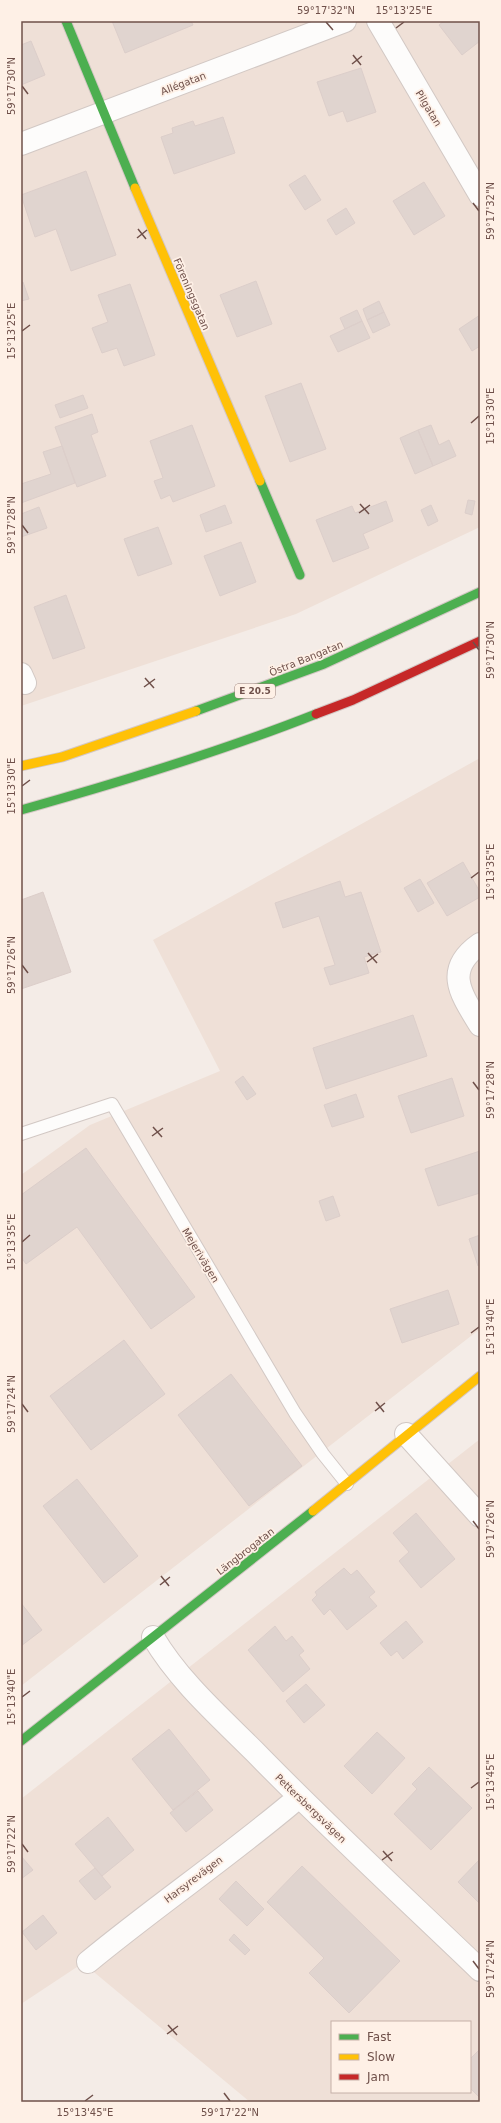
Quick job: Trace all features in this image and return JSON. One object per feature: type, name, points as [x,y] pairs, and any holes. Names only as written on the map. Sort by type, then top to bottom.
[{"type":"street","name":"Föreningsgatan","points":[[66,21],[103,114],[300,575]]},
{"type":"street","name":"Allégatan","points":[[21,144],[345,21]]},
{"type":"street","name":"Pilgatan","points":[[378,21],[480,195]]},
{"type":"street","name":"Östra Bangatan","points":[[21,766],[62,757],[249,693],[324,664],[480,592]]},
{"type":"street","points":[[21,810],[136,778],[274,731],[353,700],[480,641]]},
{"type":"street","points":[[480,944],[460,962],[458,978],[465,1002],[480,1025]]},
{"type":"street","name":"Längbrogatan","points":[[21,1741],[348,1484],[406,1434],[480,1376]]},
{"type":"street","points":[[406,1434],[480,1516]]},
{"type":"street","name":"Pettersbergsvägen","points":[[153,1637],[167,1660],[187,1683],[299,1797],[480,1970]]},
{"type":"street","name":"Harsyrevägen","points":[[88,1962],[143,1917],[268,1824],[299,1797]]},
{"type":"lane","name":"Mejerivägen","points":[[21,1134],[112,1104],[295,1413],[323,1454],[348,1484]]},
{"type":"shaded area","points":[[21,21],[480,21],[480,527],[296,614],[21,706]]},
{"type":"shaded area","points":[[480,758],[480,1329],[21,1686],[21,1175],[90,1125],[220,1071],[153,940]]},
{"type":"shaded area","points":[[480,1439],[480,2102],[250,2102],[83,1963],[21,2004],[21,1799]]},
{"type":"building","points":[[112,21],[191,21],[193,25],[125,53]]},
{"type":"building","points":[[444,21],[480,21],[480,41],[462,55],[439,25]]},
{"type":"building","points":[[31,41],[45,75],[21,85],[21,45]]},
{"type":"building","points":[[361,68],[376,112],[347,122],[343,111],[329,116],[317,82]]},
{"type":"building","points":[[223,117],[235,153],[174,174],[161,137],[173,133],[172,128],[193,121],[195,126]]},
{"type":"building","points":[[86,171],[116,255],[71,271],[56,229],[35,237],[21,195]]},
{"type":"building","points":[[305,175],[321,200],[305,210],[289,185]]},
{"type":"building","points":[[424,182],[445,216],[414,235],[393,201]]},
{"type":"building","points":[[346,208],[355,223],[336,235],[327,220]]},
{"type":"building","points":[[256,281],[272,324],[237,337],[220,295]]},
{"type":"building","points":[[23,282],[29,299],[21,301],[21,283]]},
{"type":"building","points":[[130,284],[155,355],[124,366],[117,348],[102,353],[92,328],[108,322],[98,295]]},
{"type":"building","points":[[379,301],[384,312],[367,320],[363,309]]},
{"type":"building","points":[[357,310],[362,321],[345,329],[340,318]]},
{"type":"building","points":[[384,312],[390,325],[373,333],[367,320]]},
{"type":"building","points":[[480,315],[480,346],[472,351],[459,329]]},
{"type":"building","points":[[362,321],[370,338],[338,352],[330,336]]},
{"type":"building","points":[[301,383],[326,449],[290,462],[265,396]]},
{"type":"building","points":[[83,395],[88,408],[60,418],[55,405]]},
{"type":"building","points":[[92,414],[98,432],[91,435],[106,476],[77,487],[55,427]]},
{"type":"building","points":[[192,425],[215,486],[173,502],[170,495],[161,499],[154,481],[163,478],[150,441]]},
{"type":"building","points":[[431,425],[439,445],[449,440],[456,456],[433,466],[418,430]]},
{"type":"building","points":[[418,430],[433,466],[415,474],[400,438]]},
{"type":"building","points":[[62,446],[75,483],[21,503],[21,484],[51,474],[43,452]]},
{"type":"building","points":[[468,500],[475,501],[472,515],[465,513]]},
{"type":"building","points":[[386,501],[393,521],[363,534],[369,548],[333,562],[316,520],[352,506],[355,513]]},
{"type":"building","points":[[225,505],[232,523],[206,532],[200,515]]},
{"type":"building","points":[[431,505],[438,521],[428,526],[421,510]]},
{"type":"building","points":[[39,507],[47,528],[21,537],[21,514]]},
{"type":"building","points":[[158,527],[172,564],[138,576],[124,539]]},
{"type":"building","points":[[241,542],[256,582],[220,596],[204,556]]},
{"type":"building","points":[[66,595],[85,648],[53,659],[34,607]]},
{"type":"building","points":[[463,862],[480,892],[480,897],[447,916],[427,883]]},
{"type":"building","points":[[420,879],[434,903],[418,912],[404,888]]},
{"type":"building","points":[[340,881],[345,897],[361,892],[381,952],[364,957],[369,973],[330,985],[324,968],[335,965],[319,916],[283,928],[275,903]]},
{"type":"building","points":[[43,892],[71,972],[21,989],[21,900]]},
{"type":"building","points":[[413,1015],[427,1056],[326,1089],[313,1048]]},
{"type":"building","points":[[243,1076],[256,1094],[247,1100],[235,1082]]},
{"type":"building","points":[[452,1078],[464,1116],[411,1133],[398,1096]]},
{"type":"building","points":[[356,1094],[364,1117],[332,1127],[324,1105]]},
{"type":"building","points":[[86,1148],[195,1297],[151,1329],[77,1227],[26,1264],[21,1257],[21,1195]]},
{"type":"building","points":[[480,1151],[480,1193],[438,1206],[425,1169]]},
{"type":"building","points":[[333,1196],[340,1216],[326,1221],[319,1201]]},
{"type":"building","points":[[480,1235],[480,1265],[478,1266],[469,1239]]},
{"type":"building","points":[[448,1290],[459,1324],[402,1343],[390,1309]]},
{"type":"building","points":[[124,1340],[165,1394],[91,1450],[50,1396]]},
{"type":"building","points":[[231,1374],[302,1466],[249,1506],[178,1415]]},
{"type":"building","points":[[77,1479],[138,1556],[104,1583],[43,1506]]},
{"type":"building","points":[[416,1513],[455,1559],[421,1588],[399,1561],[409,1552],[393,1533]]},
{"type":"building","points":[[344,1568],[351,1575],[357,1570],[375,1592],[369,1597],[377,1606],[347,1630],[330,1609],[324,1615],[312,1600],[317,1595],[315,1592]]},
{"type":"building","points":[[21,1603],[42,1630],[21,1646]]},
{"type":"building","points":[[406,1621],[423,1642],[403,1659],[397,1651],[391,1656],[380,1643]]},
{"type":"building","points":[[275,1626],[286,1641],[292,1636],[304,1651],[299,1655],[310,1669],[283,1692],[248,1650]]},
{"type":"building","points":[[306,1684],[325,1705],[304,1723],[286,1701]]},
{"type":"building","points":[[169,1729],[210,1780],[173,1810],[132,1759]]},
{"type":"building","points":[[377,1732],[405,1758],[372,1794],[344,1766]]},
{"type":"building","points":[[429,1767],[472,1808],[431,1850],[394,1814],[417,1789],[412,1784]]},
{"type":"building","points":[[198,1791],[213,1810],[186,1832],[170,1813]]},
{"type":"building","points":[[108,1817],[134,1850],[102,1876],[75,1844]]},
{"type":"building","points":[[21,1856],[33,1870],[21,1879]]},
{"type":"building","points":[[480,1859],[480,1904],[458,1882]]},
{"type":"building","points":[[302,1866],[400,1961],[349,2013],[309,1973],[324,1958],[267,1902]]},
{"type":"building","points":[[95,1868],[111,1887],[95,1900],[79,1881]]},
{"type":"building","points":[[236,1881],[264,1909],[247,1926],[219,1899]]},
{"type":"building","points":[[43,1915],[57,1933],[36,1950],[22,1932]]},
{"type":"building","points":[[234,1934],[250,1950],[245,1955],[229,1940]]},
{"type":"building","points":[[480,2049],[480,2098],[471,2089],[471,2058]]},
{"type":"traffic: fast","points":[[66,21],[135,188]]},
{"type":"traffic: fast","points":[[260,481],[300,575]]},
{"type":"traffic: fast","points":[[196,711],[324,664],[480,592]]},
{"type":"traffic: fast","points":[[21,810],[170,766],[316,714]]},
{"type":"traffic: fast","points":[[21,1741],[313,1511]]},
{"type":"traffic: slow","points":[[135,188],[260,481]]},
{"type":"traffic: slow","points":[[21,766],[62,757],[196,711]]},
{"type":"traffic: slow","points":[[313,1511],[480,1376]]},
{"type":"traffic: jam","points":[[316,714],[353,700],[480,641]]}]
